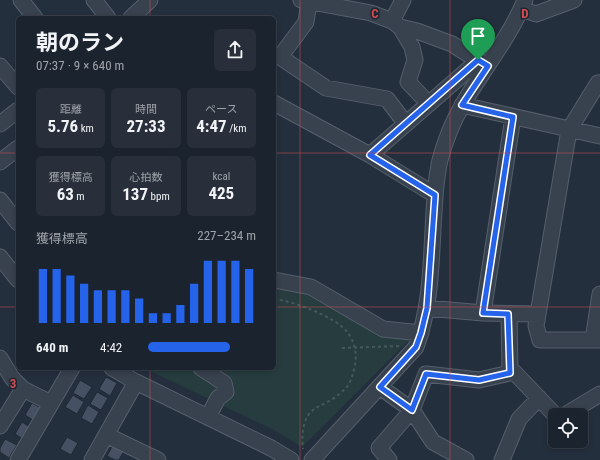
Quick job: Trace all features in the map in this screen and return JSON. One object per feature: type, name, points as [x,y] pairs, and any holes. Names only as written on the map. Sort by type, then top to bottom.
[{"type":"street","points":[[21,0],[33,16]]},
{"type":"street","points":[[94,0],[106,16]]},
{"type":"street","points":[[133,16],[150,0]]},
{"type":"street","points":[[396,24],[403,0]]},
{"type":"street","points":[[370,155],[429,104],[483,63],[504,42],[523,5],[536,14],[574,0]]},
{"type":"street","points":[[406,124],[387,99],[326,88],[280,57],[306,22],[305,1],[371,13],[396,24],[452,44],[483,63]]},
{"type":"street","points":[[396,24],[412,47],[415,60],[408,82],[429,104]]},
{"type":"street","points":[[307,455],[380,387],[416,347],[427,308],[435,195],[440,162],[446,140],[483,63]]},
{"type":"street","points":[[1,70],[16,85]]},
{"type":"street","points":[[600,83],[598,83],[569,130],[536,326],[540,340],[596,340],[600,294]]},
{"type":"street","points":[[276,104],[370,155],[435,195]]},
{"type":"street","points":[[462,105],[600,136]]},
{"type":"street","points":[[0,124],[16,112]]},
{"type":"street","points":[[483,313],[513,117]]},
{"type":"street","points":[[0,162],[16,150]]},
{"type":"street","points":[[0,200],[16,220]]},
{"type":"street","points":[[0,257],[16,277]]},
{"type":"street","points":[[276,280],[311,287],[384,329],[421,333]]},
{"type":"street","points":[[427,308],[483,313],[538,314]]},
{"type":"street","points":[[508,314],[510,373]]},
{"type":"street","points":[[0,358],[12,378],[23,389],[51,403]]},
{"type":"street","points":[[18,460],[71,370]]},
{"type":"street","points":[[115,370],[136,382],[271,448],[291,460]]},
{"type":"street","points":[[204,370],[224,383],[226,392],[218,398],[208,417]]},
{"type":"street","points":[[389,460],[379,448],[412,410],[426,374],[479,380],[514,372],[548,408]]},
{"type":"street","points":[[92,460],[136,382]]},
{"type":"street","points":[[380,387],[412,410],[433,442],[466,460]]},
{"type":"street","points":[[0,426],[23,389]]},
{"type":"street","points":[[577,408],[600,394]]},
{"type":"street","points":[[502,460],[518,419],[539,398]]},
{"type":"street","points":[[106,435],[158,460]]},
{"type":"path","points":[[276,300],[308,308],[326,316],[347,332],[353,342],[354,347],[356,358],[353,376],[346,388],[329,401],[316,407],[308,416],[302,434],[307,455]]},
{"type":"path","points":[[342,348],[401,346]]},
{"type":"green space","points":[[276,287],[307,294],[383,335],[410,339],[302,447],[274,430],[148,370],[276,370]]},
{"type":"building","points":[[106,377],[117,383],[110,396],[99,389]]},
{"type":"building","points":[[80,380],[92,387],[84,399],[73,393]]},
{"type":"building","points":[[97,392],[108,398],[101,410],[90,404]]},
{"type":"building","points":[[73,395],[84,402],[77,414],[65,407]]},
{"type":"building","points":[[32,403],[43,409],[36,422],[25,415]]},
{"type":"building","points":[[88,405],[99,412],[92,424],[81,418]]},
{"type":"building","points":[[22,422],[33,429],[26,441],[15,434]]},
{"type":"building","points":[[67,437],[78,443],[71,455],[60,449]]},
{"type":"building","points":[[5,439],[17,445],[9,458],[0,452],[0,448]]},
{"type":"building","points":[[114,443],[125,449],[119,460],[115,460],[107,456]]},
{"type":"route","points":[[478,60],[488,66],[462,105],[513,117],[483,313],[508,314],[510,373],[479,380],[426,374],[412,410],[380,387],[416,347],[421,333],[427,308],[435,195],[370,155],[478,60]]}]
